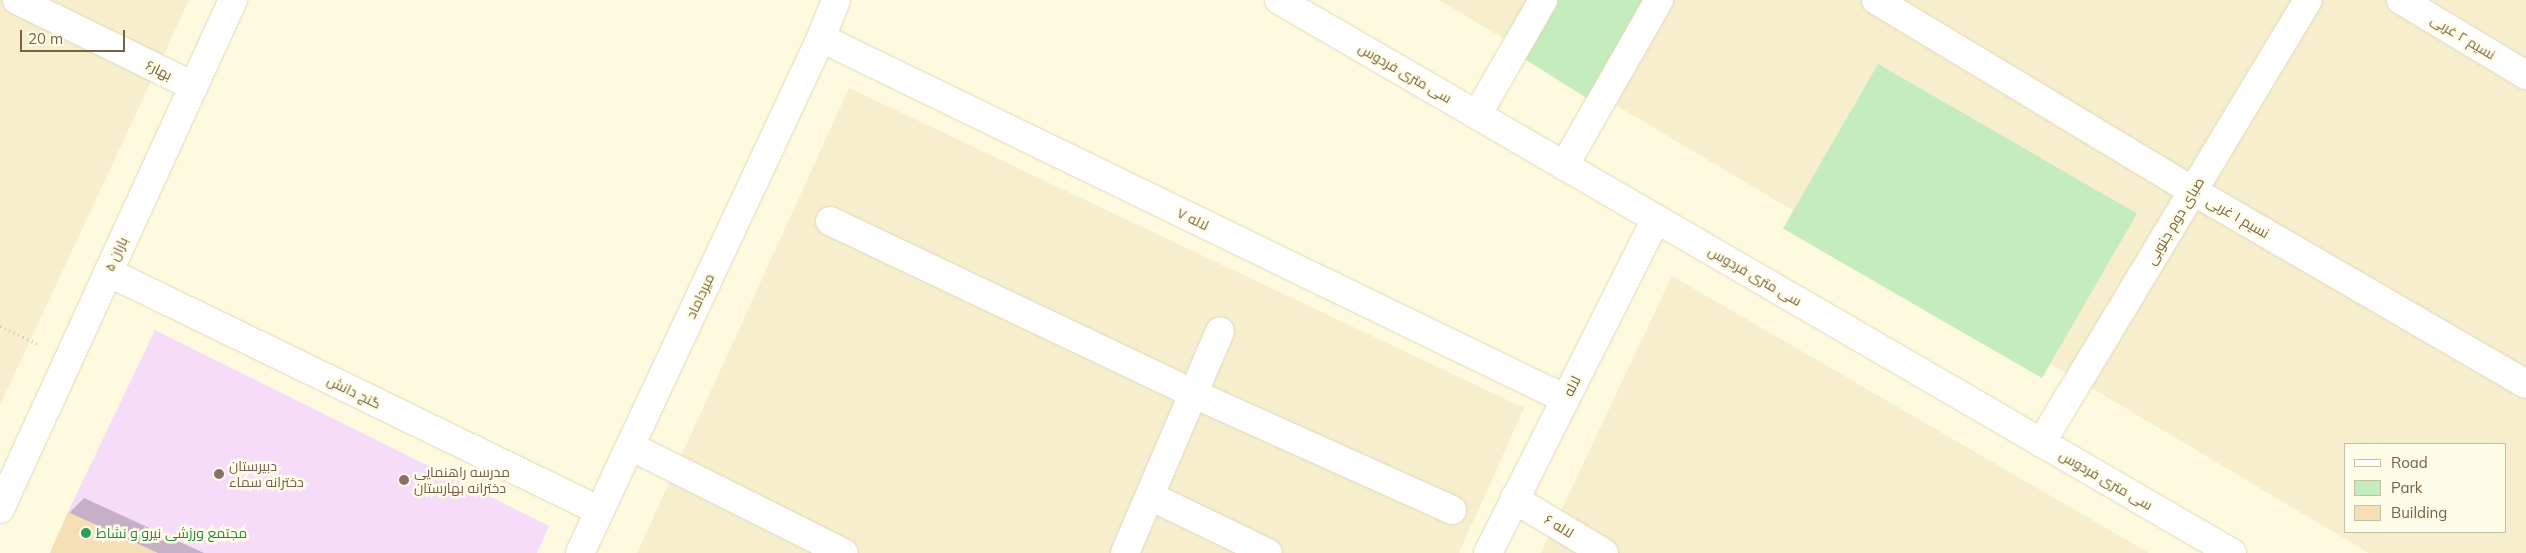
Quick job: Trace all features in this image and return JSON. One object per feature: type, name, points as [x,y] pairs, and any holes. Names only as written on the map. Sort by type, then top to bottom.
[{"type":"street","name":"بهار۶","points":[[17,0],[193,86]]},
{"type":"street","name":"باران ۵","points":[[0,509],[233,0]]},
{"type":"street","points":[[814,0],[821,38]]},
{"type":"street","name":"میرداماد","points":[[580,553],[821,38],[836,0]]},
{"type":"street","name":"سی متری فردوس","points":[[1279,0],[2232,553]]},
{"type":"street","points":[[1477,115],[1543,0]]},
{"type":"street","points":[[1564,166],[1659,0]]},
{"type":"street","name":"نسیم ۱ غربی","points":[[1876,0],[2193,191],[2526,384]]},
{"type":"street","name":"صبای دوم جنوبی","points":[[2042,442],[2308,0]]},
{"type":"street","name":"نسیم ۲ غربی","points":[[2401,0],[2526,75]]},
{"type":"street","name":"لاله ۷","points":[[821,38],[1565,399]]},
{"type":"street","name":"لاله","points":[[1488,553],[1656,219]]},
{"type":"street","points":[[830,221],[1194,394],[1452,510]]},
{"type":"street","name":"گنج دانش","points":[[108,272],[600,511]]},
{"type":"street","points":[[1125,553],[1220,331]]},
{"type":"street","points":[[630,446],[844,553]]},
{"type":"street","points":[[1150,496],[1268,553]]},
{"type":"street","name":"لاله ۶","points":[[1514,499],[1604,553]]},
{"type":"path","points":[[0,326],[69,359]]},
{"type":"shaded area","points":[[0,0],[189,0],[0,405]]},
{"type":"shaded area","points":[[1439,0],[2526,0],[2526,553],[2369,553]]},
{"type":"shaded area","points":[[849,88],[1524,408],[1459,553],[637,553]]},
{"type":"shaded area","points":[[1672,276],[2149,553],[1541,553]]},
{"type":"shaded area","name":"دبیرستان دخترانه سماء","points":[[155,330],[549,526],[537,553],[158,553],[68,512]]},
{"type":"green space","points":[[1558,0],[1645,0],[1590,100],[1523,58]]},
{"type":"green space","points":[[1878,64],[2137,213],[2042,378],[1783,229]]},
{"type":"building","name":"مجتمع ورزشی نیرو و نشاط","points":[[68,512],[158,553],[50,553]]},
{"type":"place","name":"دبیرستان دخترانه سماء","points":[[219,474]]},
{"type":"place","name":"مدرسه راهنمایی دخترانه بهارستان","points":[[404,480]]},
{"type":"place","name":"مجتمع ورزشی نیرو و نشاط","points":[[86,533]]}]
